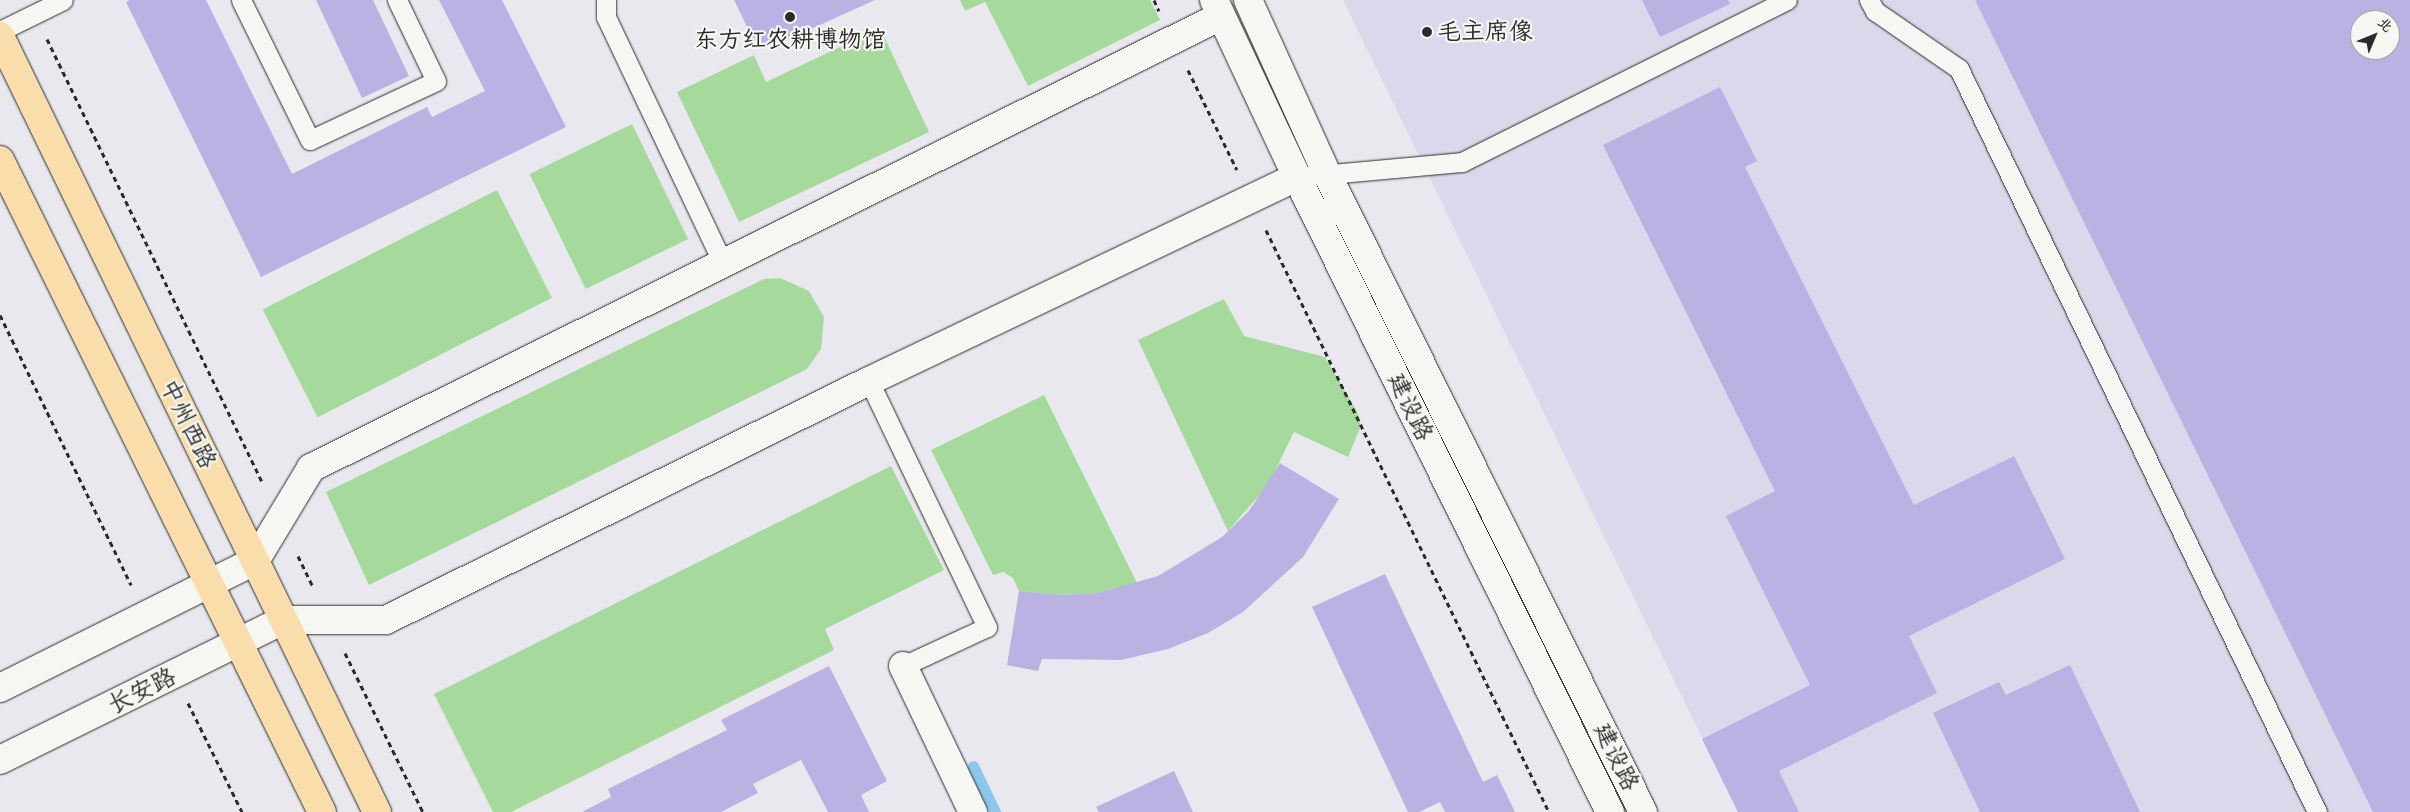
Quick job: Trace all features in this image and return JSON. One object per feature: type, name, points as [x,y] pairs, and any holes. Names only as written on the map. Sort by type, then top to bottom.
[{"type":"main road","name":"建设路","points":[[1247,0],[1326,174],[1644,812]]},
{"type":"main road","points":[[0,688],[255,561],[312,468],[1173,39],[1217,8]]},
{"type":"main road","name":"建设路","points":[[1217,8],[1297,177],[1610,812]]},
{"type":"main road","name":"中州西路","points":[[0,36],[377,812]]},
{"type":"main road","points":[[0,160],[322,812]]},
{"type":"main road","points":[[283,620],[386,620],[869,382],[1297,177]]},
{"type":"main road","name":"长安路","points":[[0,760],[240,643],[283,620]]},
{"type":"main road","points":[[903,666],[973,812]]},
{"type":"lane","points":[[0,31],[63,0]]},
{"type":"lane","points":[[240,0],[310,140],[436,81],[397,0]]},
{"type":"lane","points":[[606,0],[606,17],[723,262]]},
{"type":"lane","points":[[1217,8],[1247,0]]},
{"type":"lane","points":[[1297,177],[1462,162],[1787,0]]},
{"type":"lane","points":[[1869,0],[1875,11],[1959,69],[2317,812]]},
{"type":"lane","points":[[869,382],[986,627],[903,666]]},
{"type":"path","points":[[1154,0],[1549,812]]},
{"type":"path","points":[[34,14],[422,812]]},
{"type":"path","points":[[0,316],[146,615]]},
{"type":"path","points":[[175,675],[242,812]]},
{"type":"shaded area","points":[[1343,0],[2410,0],[2410,812],[1738,812]]},
{"type":"green space","points":[[960,0],[1150,0],[1160,20],[1028,86],[985,2],[965,11]]},
{"type":"green space","points":[[880,28],[929,132],[739,222],[677,92],[754,55],[766,82]]},
{"type":"green space","points":[[632,124],[688,239],[586,289],[530,174]]},
{"type":"green space","points":[[497,190],[552,298],[318,417],[263,309]]},
{"type":"green space","points":[[780,278],[809,291],[824,317],[821,349],[807,369],[369,585],[326,492],[764,279]]},
{"type":"green space","points":[[1224,299],[1244,336],[1325,357],[1358,413],[1361,426],[1348,457],[1294,432],[1268,485],[1228,531],[1138,340]]},
{"type":"green space","points":[[1044,395],[1137,583],[1097,593],[1062,595],[1019,591],[1013,578],[1003,572],[993,575],[931,450]]},
{"type":"green space","points":[[891,466],[944,570],[825,629],[834,650],[511,812],[493,812],[434,694]]},
{"type":"building","points":[[130,0],[206,0],[292,174],[427,107],[432,117],[485,91],[439,0],[502,0],[566,127],[261,277],[126,2]]},
{"type":"building","points":[[316,0],[373,0],[409,76],[362,98]]},
{"type":"building","name":"东方红农耕博物馆","points":[[734,0],[875,0],[769,48],[754,41]]},
{"type":"building","points":[[1642,0],[1728,0],[1730,4],[1660,37]]},
{"type":"building","points":[[1975,0],[2410,0],[2410,812],[2373,812]]},
{"type":"building","points":[[1720,87],[1757,161],[1745,167],[1914,505],[2014,456],[2065,559],[1909,636],[1937,693],[1779,771],[1799,812],[1738,812],[1702,739],[1810,685],[1726,516],[1775,491],[1603,145]]},
{"type":"building","points":[[1280,463],[1339,499],[1303,557],[1243,612],[1208,633],[1168,649],[1121,660],[1042,659],[1038,671],[1007,665],[1019,591],[1062,595],[1097,593],[1158,576],[1222,537],[1249,511]]},
{"type":"building","points":[[1385,574],[1483,782],[1497,775],[1515,812],[1445,812],[1440,802],[1419,812],[1408,812],[1312,607]]},
{"type":"building","points":[[2070,665],[2140,812],[1980,812],[1933,713],[1999,682],[2006,695]]},
{"type":"building","points":[[829,666],[887,781],[861,795],[869,812],[828,812],[801,760],[753,784],[758,793],[721,812],[582,812],[611,797],[608,789],[727,730],[721,720]]},
{"type":"building","points":[[1174,771],[1193,812],[1099,812],[1096,807]]},
{"type":"waterway","points":[[973,766],[995,812]]},
{"type":"place","name":"东方红农耕博物馆","points":[[790,17]]},
{"type":"place","name":"毛主席像","points":[[1427,32]]}]
